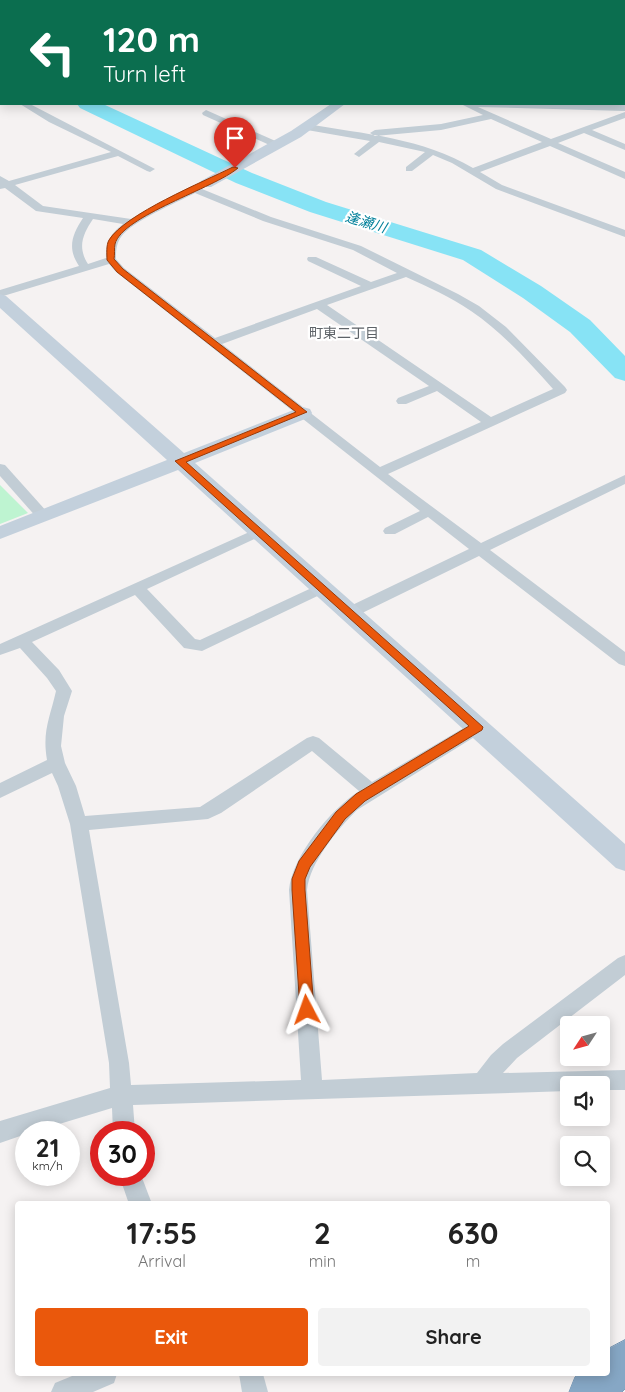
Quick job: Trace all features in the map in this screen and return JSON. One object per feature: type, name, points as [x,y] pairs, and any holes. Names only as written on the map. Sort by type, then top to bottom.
[{"type":"highway","points":[[610,1374],[625,1361]]},
{"type":"highway","points":[[590,1392],[608,1376]]},
{"type":"street","points":[[26,105],[150,169]]},
{"type":"street","points":[[337,105],[277,145],[132,222],[114,237],[110,249],[111,260],[120,270],[213,343],[625,660]]},
{"type":"street","points":[[467,105],[625,176]]},
{"type":"street","points":[[514,105],[625,108]]},
{"type":"street","points":[[206,113],[277,145]]},
{"type":"street","points":[[473,171],[625,115]]},
{"type":"street","points":[[361,136],[448,126],[492,116]]},
{"type":"street","points":[[306,127],[378,139],[432,151],[473,171],[499,187],[625,234]]},
{"type":"street","points":[[584,130],[625,147]]},
{"type":"street","points":[[359,154],[378,139]]},
{"type":"street","points":[[409,169],[432,151]]},
{"type":"street","points":[[2,183],[119,153]]},
{"type":"street","points":[[2,183],[40,209],[132,222]]},
{"type":"street","points":[[200,186],[267,219],[357,248],[463,301],[511,338],[561,390],[379,472]]},
{"type":"street","points":[[85,268],[77,256],[75,245],[80,230],[90,216]]},
{"type":"street","points":[[312,259],[370,286]]},
{"type":"street","points":[[0,294],[111,260]]},
{"type":"street","points":[[213,343],[406,273]]},
{"type":"street","points":[[0,299],[258,532],[351,612],[625,860]]},
{"type":"street","points":[[319,305],[490,422]]},
{"type":"street","points":[[402,401],[438,386]]},
{"type":"street","points":[[0,533],[303,412]]},
{"type":"street","points":[[0,468],[43,516]]},
{"type":"street","points":[[351,612],[625,479]]},
{"type":"street","points":[[390,531],[430,511]]},
{"type":"street","points":[[0,650],[258,532]]},
{"type":"street","points":[[136,588],[190,644],[202,646],[323,588]]},
{"type":"street","points":[[22,641],[53,674],[64,691],[56,716],[54,746],[56,763],[67,786],[79,824],[119,1063],[123,1121]]},
{"type":"street","points":[[312,1090],[299,879],[304,865],[341,815],[371,791],[478,727]]},
{"type":"street","points":[[79,824],[202,814],[215,808],[313,742],[371,791]]},
{"type":"street","points":[[0,791],[56,763]]},
{"type":"street","points":[[482,1083],[498,1062],[510,1051],[625,964]]},
{"type":"street","points":[[0,1132],[122,1096],[386,1088],[482,1083],[625,1080]]},
{"type":"street","points":[[133,1186],[140,1201]]},
{"type":"street","points":[[64,1392],[100,1376]]},
{"type":"street","points":[[251,1376],[255,1392]]},
{"type":"green space","points":[[0,485],[28,513],[0,524]]},
{"type":"waterway","name":"逢瀬川","points":[[89,105],[244,178],[318,207],[472,255],[532,292],[580,326],[625,372]]},
{"type":"district","name":"町東二丁目","points":[[344,333]]},
{"type":"route","points":[[235,168],[141,216],[124,227],[111,242],[111,260],[120,270],[303,412],[179,461],[351,612],[478,727],[351,805],[341,815],[304,865],[299,879],[298,890],[307,1010]]}]
